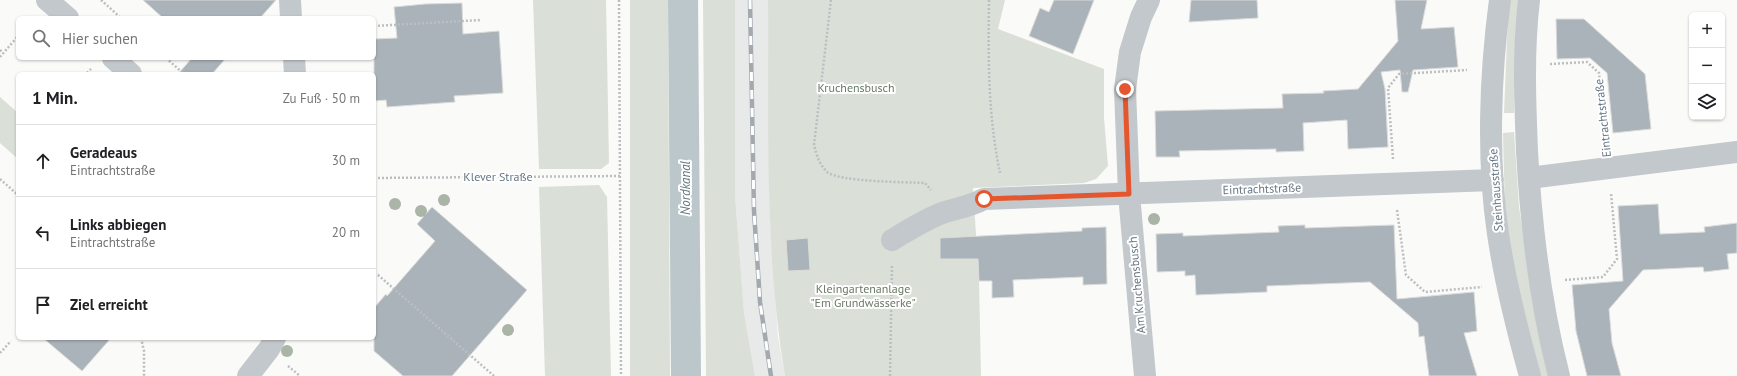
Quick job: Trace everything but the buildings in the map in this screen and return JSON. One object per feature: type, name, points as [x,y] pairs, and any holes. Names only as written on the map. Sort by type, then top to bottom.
[{"type":"street","points":[[47,0],[66,16]]},
{"type":"street","points":[[290,0],[291,16]]},
{"type":"street","points":[[1129,194],[1125,89],[1130,52],[1141,17],[1149,0]]},
{"type":"street","name":"Steinhausstraße","points":[[1500,0],[1494,69],[1492,122],[1493,180],[1498,232],[1507,284],[1530,376]]},
{"type":"street","points":[[1529,0],[1525,65],[1529,178],[1540,283],[1559,376]]},
{"type":"street","points":[[115,60],[129,72]]},
{"type":"street","points":[[294,60],[295,72]]},
{"type":"street","name":"Eintrachtstraße","points":[[1529,178],[1737,152]]},
{"type":"street","name":"Eintrachtstraße","points":[[892,240],[912,228],[944,213],[971,206],[984,199],[1394,185],[1493,180]]},
{"type":"street","name":"Am Kruchensbusch","points":[[1129,194],[1145,376]]},
{"type":"street","points":[[248,376],[269,349],[274,340]]},
{"type":"path","points":[[101,0],[119,16]]},
{"type":"path","points":[[619,0],[621,376]]},
{"type":"path","points":[[831,0],[814,145],[818,162],[828,173],[843,178],[925,183],[931,190],[938,191]]},
{"type":"path","points":[[989,0],[988,67],[997,157],[1005,199]]},
{"type":"path","points":[[376,26],[481,20]]},
{"type":"path","points":[[0,57],[16,38]]},
{"type":"path","points":[[0,50],[4,53]]},
{"type":"path","points":[[170,60],[182,72]]},
{"type":"path","name":"Eintrachtstraße","points":[[1525,65],[1587,62],[1599,73],[1617,259],[1603,277],[1540,283]]},
{"type":"path","points":[[1494,69],[1399,74],[1388,88],[1394,185],[1406,275],[1425,292],[1507,284]]},
{"type":"path","name":"Klever Straße","points":[[376,178],[621,176]]},
{"type":"path","points":[[0,179],[16,193]]},
{"type":"path","points":[[890,376],[892,240]]},
{"type":"path","points":[[376,274],[494,376]]},
{"type":"path","points":[[141,340],[144,351],[144,376]]},
{"type":"path","points":[[0,353],[11,341]]},
{"type":"shaded area","points":[[735,0],[768,0],[770,220],[778,337],[785,376],[755,376],[744,313],[735,195]]},
{"type":"green space","points":[[533,0],[606,0],[609,163],[601,169],[539,169]]},
{"type":"green space","points":[[630,0],[668,0],[670,376],[630,376]]},
{"type":"green space","points":[[703,0],[735,0],[735,195],[744,313],[755,376],[706,376]]},
{"type":"green space","name":"Kruchensbusch","points":[[768,0],[1005,0],[998,29],[1104,69],[1104,118],[1108,166],[1096,179],[1084,183],[973,188],[979,281],[981,376],[785,376],[778,329],[771,235],[768,141]]},
{"type":"green space","points":[[1511,0],[1519,0],[1516,19],[1514,113],[1504,113],[1508,16]]},
{"type":"green space","points":[[0,97],[16,111],[16,157],[0,143]]},
{"type":"green space","points":[[1514,132],[1519,207],[1530,282],[1550,376],[1538,376],[1514,285],[1505,213],[1503,133]]},
{"type":"green space","points":[[599,185],[607,197],[611,376],[545,376],[539,187]]},
{"type":"waterway","name":"Nordkanal","points":[[683,0],[686,376]]},
{"type":"railway","points":[[750,0],[754,211],[760,302],[771,376]]},
{"type":"route","points":[[984,199],[1129,194],[1125,89]]},
{"type":"park label","name":"Kleingartenanlage \"Em Grundwässerke\"","points":[[863,296]]}]
